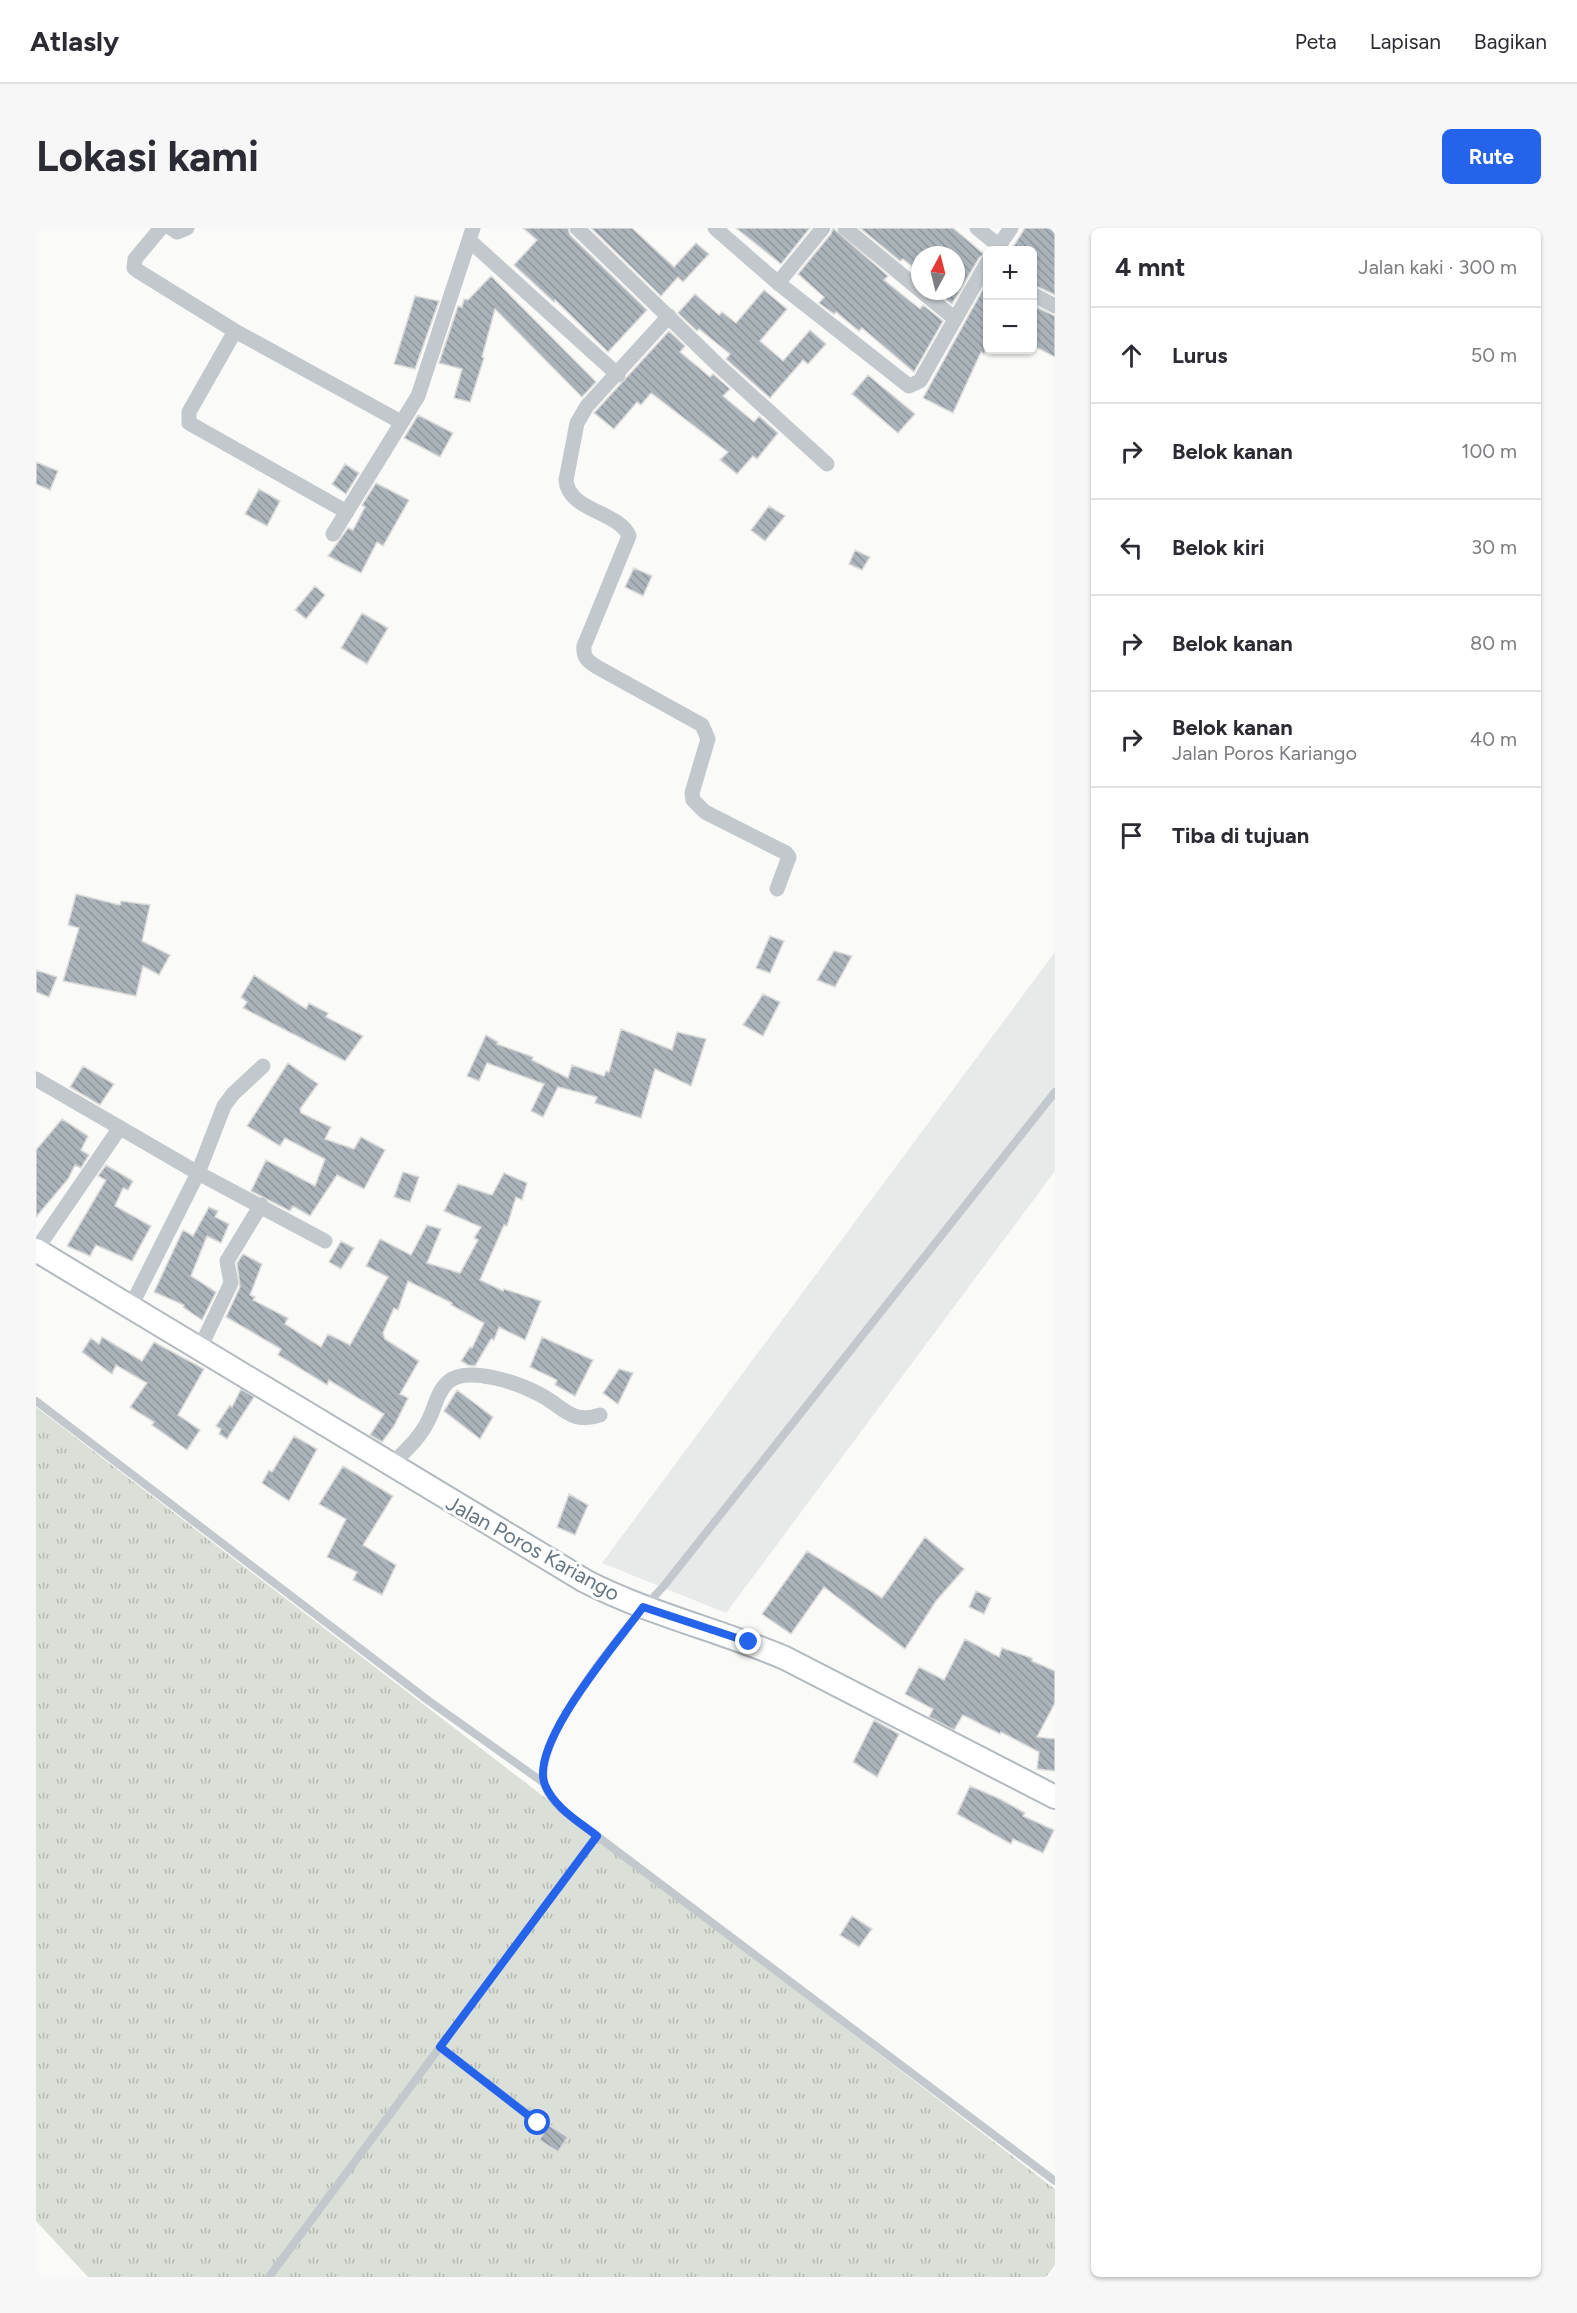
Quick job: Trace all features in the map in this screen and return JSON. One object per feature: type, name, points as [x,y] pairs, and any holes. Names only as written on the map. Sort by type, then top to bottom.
[{"type":"main road","name":"Jalan Poros Kariango","points":[[36,1250],[585,1581],[643,1607],[749,1642],[785,1658],[1055,1797]]},
{"type":"street","points":[[161,228],[135,259],[134,268],[235,331],[401,422]]},
{"type":"street","points":[[171,228],[177,232],[187,228]]},
{"type":"street","points":[[577,228],[718,365],[753,394],[827,464]]},
{"type":"street","points":[[715,228],[778,283],[909,386],[920,381],[954,318],[983,273]]},
{"type":"street","points":[[778,283],[823,228]]},
{"type":"street","points":[[845,228],[911,283]]},
{"type":"street","points":[[977,228],[995,246]]},
{"type":"street","points":[[998,246],[1011,228]]},
{"type":"street","points":[[333,534],[418,396],[471,234],[618,375]]},
{"type":"street","points":[[1037,297],[1055,306]]},
{"type":"street","points":[[931,300],[954,318]]},
{"type":"street","points":[[669,316],[581,415],[566,480],[570,494],[624,528],[629,536],[584,653],[589,662],[597,667],[702,724],[708,739],[692,793],[693,800],[705,812],[786,853],[789,863],[777,889]]},
{"type":"street","points":[[235,331],[189,412],[189,423],[347,512]]},
{"type":"street","points":[[130,1308],[198,1173],[224,1106],[233,1094],[263,1066]]},
{"type":"street","points":[[36,1079],[119,1129],[325,1241]]},
{"type":"street","points":[[36,1250],[119,1129]]},
{"type":"street","points":[[200,1348],[231,1283],[226,1261],[261,1205]]},
{"type":"street","points":[[391,1465],[423,1430],[446,1384],[458,1375],[490,1377],[539,1394],[586,1420],[600,1415]]},
{"type":"lane","points":[[544,1783],[544,1759],[555,1732],[580,1691],[643,1607],[663,1587],[1055,1092]]},
{"type":"lane","points":[[36,1401],[438,1707],[544,1783],[555,1803],[597,1836],[1055,2181]]},
{"type":"lane","points":[[269,2277],[597,1836]]},
{"type":"lane","points":[[440,2047],[538,2123]]},
{"type":"shaded area","points":[[1055,952],[1055,1171],[726,1613],[602,1563]]},
{"type":"green space","points":[[36,1407],[1055,2189],[1055,2265],[1046,2277],[88,2277],[36,2221]]},
{"type":"building","points":[[523,228],[568,228],[570,235],[647,310],[608,352],[555,300],[554,302],[514,265],[537,240]]},
{"type":"building","points":[[591,228],[632,228],[674,267],[696,243],[709,254],[683,282],[678,277],[661,296]]},
{"type":"building","points":[[736,228],[810,228],[781,264]]},
{"type":"building","points":[[833,228],[888,276],[884,280],[920,309],[923,305],[943,321],[914,372],[862,328],[859,331],[836,312],[834,314],[819,303],[824,297],[798,274],[831,234]]},
{"type":"building","points":[[860,228],[953,228],[983,253],[965,282],[965,246],[911,246],[911,266],[903,259],[900,261]]},
{"type":"building","points":[[1025,228],[1055,228],[1055,295],[1037,286],[1037,246],[1014,246]]},
{"type":"building","points":[[491,276],[596,382],[582,397],[495,309],[482,357],[484,358],[470,402],[454,398],[462,369],[439,363],[458,306],[462,307],[464,299],[468,300]]},
{"type":"building","points":[[983,289],[983,353],[981,352],[953,413],[923,398]]},
{"type":"building","points":[[764,290],[787,309],[760,341],[783,361],[810,330],[826,344],[808,364],[803,360],[770,398],[726,359],[730,354],[699,329],[697,331],[678,313],[695,294],[719,315],[722,312],[736,323]]},
{"type":"building","points":[[415,296],[439,301],[415,369],[394,364]]},
{"type":"building","points":[[1037,307],[1055,316],[1055,357],[1037,348]]},
{"type":"building","points":[[669,331],[685,346],[680,352],[710,377],[713,374],[730,389],[723,396],[754,422],[759,416],[778,433],[757,459],[753,456],[737,474],[720,460],[728,452],[651,393],[641,405],[637,402],[614,429],[594,413]]},
{"type":"building","points":[[868,375],[915,414],[898,433],[852,394]]},
{"type":"building","points":[[418,415],[453,433],[440,457],[404,438]]},
{"type":"building","points":[[36,462],[58,471],[50,490],[36,484]]},
{"type":"building","points":[[345,464],[359,473],[346,494],[332,484]]},
{"type":"building","points":[[376,483],[409,500],[383,546],[377,542],[361,573],[328,556],[348,528],[353,530],[365,507],[362,505]]},
{"type":"building","points":[[259,489],[280,501],[267,526],[245,514]]},
{"type":"building","points":[[769,506],[785,516],[765,541],[751,530]]},
{"type":"building","points":[[855,550],[870,557],[862,570],[849,564]]},
{"type":"building","points":[[634,568],[652,576],[643,596],[625,587]]},
{"type":"building","points":[[315,586],[325,595],[306,619],[295,610]]},
{"type":"building","points":[[362,613],[388,628],[367,664],[341,648]]},
{"type":"building","points":[[76,894],[120,905],[121,901],[150,905],[142,941],[170,955],[159,975],[143,966],[136,996],[63,981],[79,928],[68,925]]},
{"type":"building","points":[[770,936],[784,941],[770,973],[756,968]]},
{"type":"building","points":[[834,951],[852,956],[835,987],[817,980]]},
{"type":"building","points":[[36,970],[57,977],[49,997],[36,992]]},
{"type":"building","points":[[254,975],[306,1009],[309,1003],[328,1013],[326,1017],[363,1036],[345,1061],[243,1008],[247,1002],[241,997]]},
{"type":"building","points":[[763,994],[780,1002],[763,1036],[743,1025]]},
{"type":"building","points":[[621,1029],[672,1050],[677,1032],[706,1039],[691,1086],[655,1069],[641,1118],[595,1103],[597,1097],[558,1087],[543,1117],[531,1111],[544,1084],[487,1063],[479,1081],[467,1076],[486,1035],[498,1042],[497,1044],[533,1057],[532,1060],[568,1078],[572,1065],[604,1076],[606,1071],[609,1072]]},
{"type":"building","points":[[288,1063],[318,1084],[300,1109],[301,1113],[331,1127],[325,1139],[354,1149],[361,1137],[385,1150],[364,1189],[337,1175],[310,1216],[293,1206],[290,1211],[251,1191],[266,1160],[315,1186],[325,1159],[285,1138],[280,1146],[247,1126]]},
{"type":"building","points":[[83,1066],[114,1084],[100,1105],[70,1087]]},
{"type":"building","points":[[62,1119],[88,1136],[81,1150],[89,1155],[81,1168],[75,1165],[68,1179],[36,1217],[36,1150]]},
{"type":"building","points":[[106,1165],[133,1181],[128,1190],[123,1188],[115,1206],[151,1226],[132,1261],[96,1245],[90,1256],[67,1246],[106,1180],[98,1176]]},
{"type":"building","points":[[403,1172],[419,1177],[410,1202],[394,1197]]},
{"type":"building","points":[[504,1173],[527,1183],[522,1200],[516,1197],[507,1226],[504,1225],[480,1280],[503,1291],[504,1289],[541,1301],[525,1340],[499,1327],[494,1340],[491,1339],[475,1366],[468,1365],[461,1361],[470,1347],[472,1348],[484,1323],[451,1305],[452,1303],[408,1281],[398,1310],[394,1308],[383,1333],[385,1339],[419,1361],[400,1394],[408,1398],[394,1426],[382,1442],[370,1435],[384,1414],[329,1380],[327,1385],[278,1355],[281,1349],[226,1317],[240,1287],[237,1263],[243,1254],[262,1264],[250,1295],[255,1297],[253,1300],[288,1318],[285,1324],[321,1347],[328,1334],[350,1345],[388,1277],[366,1266],[380,1239],[411,1255],[427,1225],[441,1229],[427,1263],[460,1273],[478,1240],[474,1238],[481,1227],[444,1211],[458,1184],[492,1195]]},
{"type":"building","points":[[209,1207],[218,1211],[215,1217],[229,1224],[221,1243],[207,1236],[191,1276],[216,1292],[202,1320],[183,1307],[184,1305],[154,1292],[183,1230],[193,1236]]},
{"type":"building","points":[[341,1241],[354,1248],[341,1269],[329,1262]]},
{"type":"building","points":[[102,1337],[142,1361],[154,1342],[204,1369],[178,1415],[200,1430],[187,1450],[152,1425],[154,1422],[130,1407],[147,1383],[116,1365],[112,1374],[82,1352],[91,1338],[99,1344]]},
{"type":"building","points":[[542,1337],[593,1360],[575,1396],[555,1385],[557,1380],[530,1367]]},
{"type":"building","points":[[619,1369],[633,1373],[618,1404],[603,1393]]},
{"type":"building","points":[[241,1389],[254,1397],[227,1439],[219,1434],[221,1429],[216,1426],[230,1405],[232,1407]]},
{"type":"building","points":[[457,1390],[493,1417],[480,1439],[444,1411]]},
{"type":"building","points":[[294,1436],[317,1449],[289,1501],[262,1483],[269,1470],[272,1472]]},
{"type":"building","points":[[343,1466],[393,1496],[363,1545],[396,1565],[382,1595],[353,1580],[357,1572],[327,1557],[346,1519],[319,1504]]},
{"type":"building","points":[[569,1494],[588,1505],[575,1535],[557,1527]]},
{"type":"building","points":[[925,1537],[964,1569],[936,1601],[905,1649],[824,1587],[791,1634],[762,1614],[807,1551],[882,1598]]},
{"type":"building","points":[[976,1591],[991,1598],[984,1614],[969,1607]]},
{"type":"building","points":[[965,1639],[999,1657],[1002,1648],[1032,1658],[1032,1661],[1055,1671],[1055,1703],[1037,1737],[1055,1739],[1055,1771],[1037,1769],[1039,1752],[1001,1732],[1000,1734],[963,1715],[954,1730],[929,1717],[933,1709],[905,1694],[919,1667],[944,1680]]},
{"type":"building","points":[[874,1720],[899,1734],[877,1777],[853,1762]]},
{"type":"building","points":[[970,1786],[1000,1799],[1025,1813],[1023,1816],[1054,1830],[1043,1853],[1013,1839],[1011,1844],[957,1814]]},
{"type":"building","points":[[852,1916],[872,1929],[859,1947],[840,1935]]},
{"type":"building","points":[[549,2125],[568,2137],[558,2152],[539,2140]]},
{"type":"route","points":[[538,2123],[440,2047],[597,1836],[555,1803],[544,1783],[544,1759],[555,1732],[580,1691],[643,1607],[749,1642]]}]
